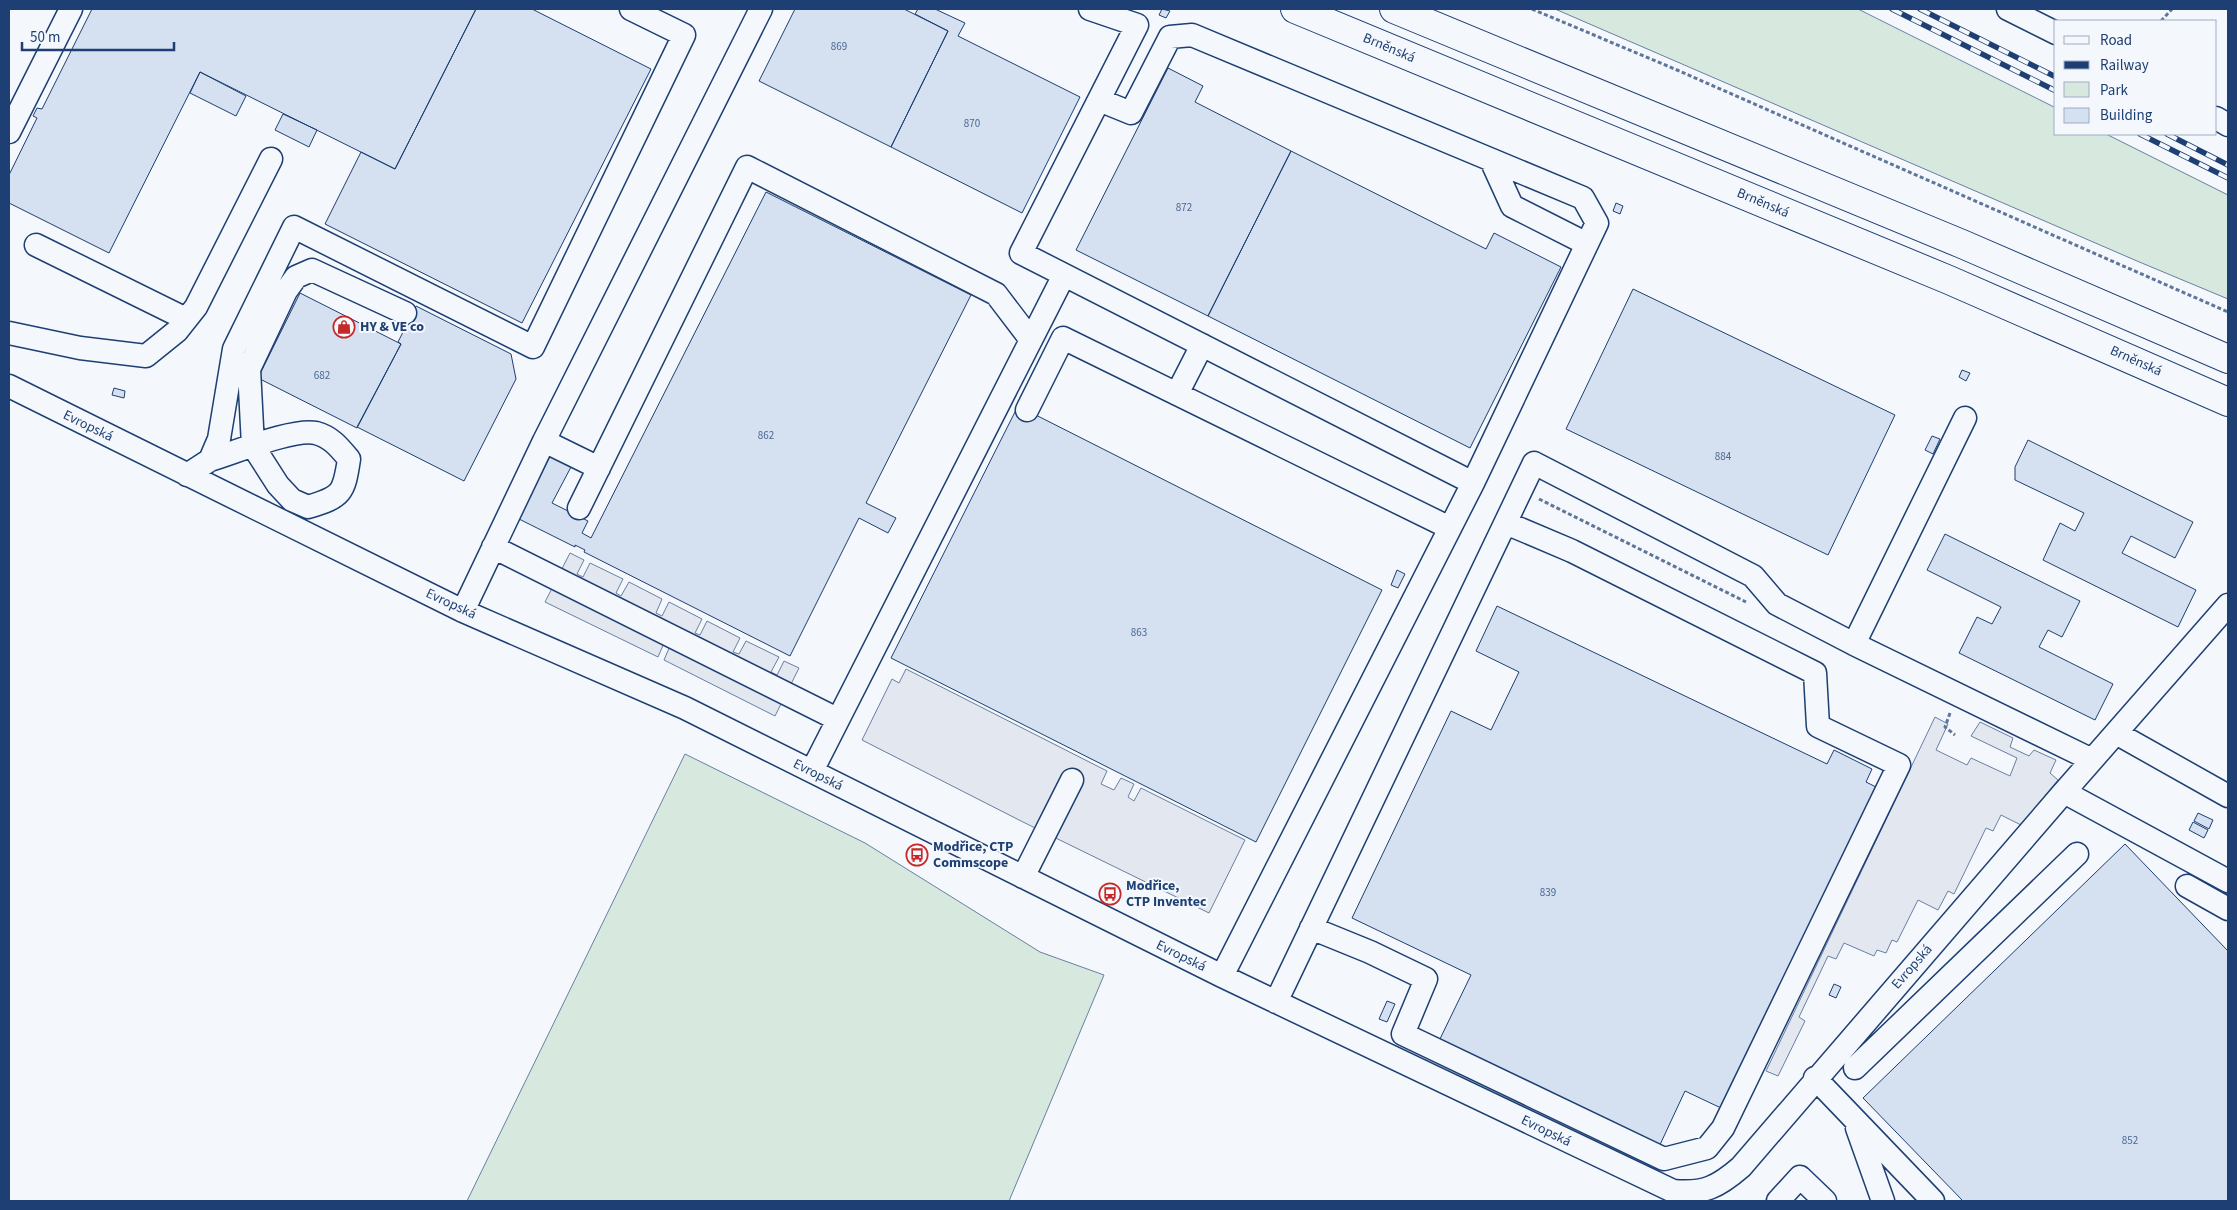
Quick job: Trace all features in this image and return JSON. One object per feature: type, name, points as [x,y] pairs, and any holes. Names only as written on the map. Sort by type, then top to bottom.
[{"type":"highway","name":"Brněnská","points":[[1295,9],[1939,276],[2228,402]]},
{"type":"highway","points":[[1394,9],[1962,244],[2228,359]]},
{"type":"street","points":[[9,132],[71,9]]},
{"type":"street","points":[[210,460],[219,439],[234,349],[294,227],[533,347],[684,35],[631,9]]},
{"type":"street","points":[[463,611],[544,441],[761,9]]},
{"type":"street","points":[[1090,9],[1137,25],[1158,25],[1170,37]]},
{"type":"street","points":[[2008,9],[2054,32]]},
{"type":"street","points":[[1137,25],[1021,253],[1473,483]]},
{"type":"street","points":[[1170,37],[1192,35],[1583,198],[1597,224],[1473,483],[1222,976]]},
{"type":"street","points":[[1099,100],[1131,113],[1170,37]]},
{"type":"street","points":[[2217,119],[2228,125]]},
{"type":"street","points":[[9,333],[80,348],[146,356],[177,331],[196,307],[271,159]]},
{"type":"street","points":[[1491,160],[1512,206],[1587,244]]},
{"type":"street","points":[[579,508],[747,167],[996,294],[1031,340]]},
{"type":"street","points":[[36,245],[186,319]]},
{"type":"street","points":[[187,475],[210,460],[253,446],[248,369],[286,291],[296,277],[312,270],[404,313]]},
{"type":"street","points":[[812,772],[837,719],[1064,275]]},
{"type":"street","points":[[1027,410],[1063,338],[1450,528]]},
{"type":"street","points":[[1177,394],[1202,345]]},
{"type":"street","name":"Evropská","points":[[9,386],[463,611],[685,708],[1222,976],[1673,1191],[1705,1190],[1722,1183],[1741,1167],[1815,1078],[2228,605]]},
{"type":"street","points":[[1854,644],[1965,418]]},
{"type":"street","points":[[544,441],[599,468]]},
{"type":"street","points":[[1276,1002],[1534,463],[1754,576],[1774,602],[1854,644],[2092,760]]},
{"type":"street","points":[[1311,928],[1370,952],[1426,979],[1403,1034],[1664,1159],[1707,1148],[1723,1128],[1895,774],[1899,765],[1818,726],[1815,672],[1572,551],[1506,523]]},
{"type":"street","points":[[493,547],[837,719]]},
{"type":"street","points":[[2116,733],[2228,796]]},
{"type":"street","points":[[1023,877],[1072,780]]},
{"type":"street","points":[[2064,792],[2228,881]]},
{"type":"street","points":[[1856,1068],[2077,854]]},
{"type":"street","points":[[2187,886],[2228,909]]},
{"type":"street","points":[[1934,941],[1961,967]]},
{"type":"street","points":[[1815,1078],[1933,1201]]},
{"type":"street","points":[[1854,1120],[1883,1201]]},
{"type":"street","points":[[1778,1201],[1800,1177],[1825,1201]]},
{"type":"path","points":[[1532,9],[1678,70],[2228,312]]},
{"type":"path","points":[[2161,20],[2172,9]]},
{"type":"green space","points":[[1555,9],[1858,9],[2054,107],[2054,135],[2108,135],[2228,195],[2228,299]]},
{"type":"green space","points":[[685,754],[865,843],[1040,952],[1104,975],[1009,1201],[467,1201]]},
{"type":"shaded area","points":[[570,553],[584,560],[577,574],[583,577],[590,563],[623,579],[616,593],[621,596],[629,582],[662,599],[656,613],[662,616],[669,602],[702,619],[695,633],[700,635],[707,621],[740,638],[733,652],[739,654],[746,641],[779,657],[771,672],[777,675],[784,661],[799,668],[775,716],[664,660],[670,646],[664,643],[658,657],[545,602]]},
{"type":"shaded area","points":[[906,669],[1107,771],[1101,784],[1114,790],[1121,778],[1134,784],[1128,797],[1134,801],[1141,788],[1245,840],[1209,913],[1023,822],[862,740],[892,679],[899,683]]},
{"type":"shaded area","points":[[1935,717],[1948,724],[1936,750],[1967,765],[1971,758],[2010,776],[2017,758],[1971,736],[1980,722],[2013,738],[2010,747],[2029,756],[2034,750],[2056,760],[2050,773],[2058,780],[2021,825],[2001,815],[1993,831],[1986,828],[1954,894],[1948,891],[1938,910],[1918,900],[1897,942],[1892,940],[1886,953],[1877,950],[1874,956],[1844,943],[1836,959],[1828,956],[1799,1017],[1805,1021],[1778,1076],[1766,1071]]},
{"type":"building","points":[[92,9],[476,9],[395,169],[200,72],[109,253],[9,203],[9,175],[37,118],[33,116],[37,108],[42,109]]},
{"type":"building","points":[[476,9],[532,9],[651,69],[522,323],[325,224],[361,152],[395,169]]},
{"type":"building","points":[[795,9],[904,9],[948,31],[891,147],[759,81]]},
{"type":"building","points":[[918,9],[935,9],[965,23],[958,36],[1080,97],[1022,213],[891,147],[948,31],[915,14]]},
{"type":"building","points":[[1162,9],[1170,11],[1166,18],[1159,15]]},
{"type":"building","points":[[1168,68],[1203,86],[1195,102],[1291,151],[1208,316],[1076,250]]},
{"type":"building","points":[[200,72],[246,96],[236,116],[190,93]]},
{"type":"building","points":[[283,114],[317,130],[309,147],[275,130]]},
{"type":"building","points":[[1291,151],[1486,249],[1494,233],[1561,267],[1470,448],[1208,316]]},
{"type":"building","points":[[766,192],[971,295],[866,503],[896,518],[888,533],[859,518],[790,656],[584,552],[585,550],[575,545],[575,547],[519,519],[550,456],[571,467],[552,503],[588,521],[582,533],[591,538]]},
{"type":"building","points":[[1616,203],[1623,206],[1620,214],[1613,211]]},
{"type":"building","points":[[1633,289],[1895,415],[1828,555],[1566,429]]},
{"type":"building","points":[[300,293],[401,344],[357,428],[258,378]]},
{"type":"building","points":[[416,306],[511,354],[516,379],[464,481],[357,427],[401,344],[398,342]]},
{"type":"building","points":[[1962,370],[1970,373],[1966,381],[1959,377]]},
{"type":"building","points":[[114,388],[125,391],[124,398],[112,395]]},
{"type":"building","points":[[1018,406],[1382,590],[1256,842],[891,658]]},
{"type":"building","points":[[1932,436],[1940,439],[1933,454],[1925,450]]},
{"type":"building","points":[[2028,440],[2193,522],[2175,558],[2131,536],[2122,553],[2196,590],[2178,627],[2043,560],[2060,523],[2075,531],[2084,513],[2015,480],[2015,467]]},
{"type":"building","points":[[1945,534],[2080,601],[2062,637],[2048,630],[2039,647],[2113,684],[2095,720],[1959,653],[1977,617],[1992,624],[2001,607],[1927,570]]},
{"type":"building","points":[[1397,570],[1405,574],[1398,588],[1391,585]]},
{"type":"building","points":[[1497,606],[1827,764],[1834,750],[1872,769],[1866,782],[1876,787],[1721,1108],[1685,1091],[1658,1149],[1438,1043],[1471,975],[1352,918],[1451,711],[1491,730],[1519,672],[1476,651]]},
{"type":"building","points":[[2198,813],[2213,820],[2209,829],[2194,821]]},
{"type":"building","points":[[2193,822],[2208,830],[2204,838],[2189,830]]},
{"type":"building","points":[[2125,844],[2228,951],[2228,1201],[1963,1201],[1863,1098]]},
{"type":"building","points":[[1834,984],[1841,987],[1836,998],[1829,995]]},
{"type":"building","points":[[1387,1001],[1395,1004],[1387,1022],[1379,1019]]},
{"type":"railway","points":[[1892,9],[2054,90]]},
{"type":"railway","points":[[1920,9],[2054,76]]},
{"type":"railway","points":[[2142,135],[2228,178]]},
{"type":"railway","points":[[2169,135],[2228,165]]},
{"type":"place","name":"HY & VE co","points":[[344,327]]},
{"type":"place","name":"Modřice, CTP Commscope","points":[[917,855]]},
{"type":"place","name":"Modřice, CTP Inventec","points":[[1110,894]]}]
